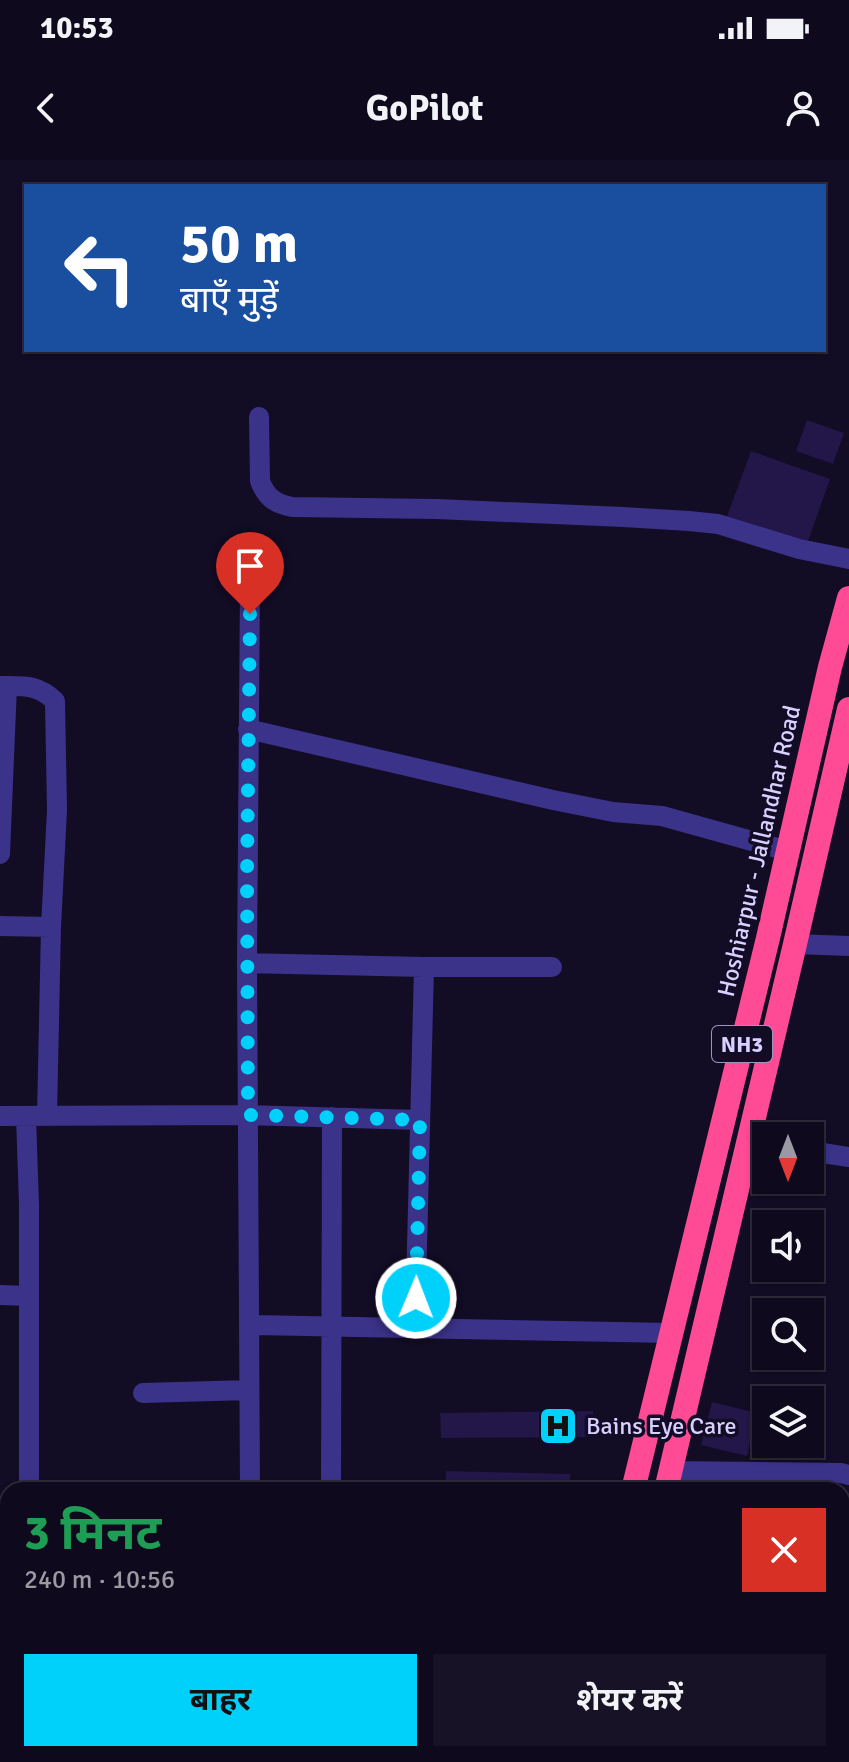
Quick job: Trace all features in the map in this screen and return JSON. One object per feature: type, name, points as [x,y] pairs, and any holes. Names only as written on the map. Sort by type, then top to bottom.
[{"type":"highway","name":"Hoshiarpur - Jallandhar Road","points":[[635,1482],[849,598]]},
{"type":"highway","name":"NH3","points":[[761,1122],[795,944],[849,709]]},
{"type":"highway","name":"NH3","points":[[668,1481],[752,1161]]},
{"type":"street","points":[[259,417],[260,481],[272,500],[282,505],[689,521],[718,524],[799,549],[849,559]]},
{"type":"street","points":[[250,585],[247,963],[250,1482]]},
{"type":"street","points":[[0,854],[3,686],[28,686],[45,691],[55,701],[57,810],[29,1205],[29,1482]]},
{"type":"street","points":[[248,729],[553,800],[695,823],[788,851]]},
{"type":"street","points":[[0,926],[51,927]]},
{"type":"street","points":[[795,944],[849,946]]},
{"type":"street","points":[[247,963],[552,967]]},
{"type":"street","points":[[415,1327],[424,967]]},
{"type":"street","points":[[0,1116],[248,1115],[420,1120]]},
{"type":"street","points":[[331,1482],[332,1117]]},
{"type":"street","points":[[824,1153],[849,1157]]},
{"type":"street","points":[[0,1295],[29,1296]]},
{"type":"street","points":[[249,1325],[672,1333]]},
{"type":"street","points":[[143,1393],[249,1390]]},
{"type":"street","points":[[668,1481],[849,1475]]},
{"type":"building","points":[[807,420],[844,433],[833,464],[796,451]]},
{"type":"building","points":[[751,451],[830,479],[806,547],[726,519]]},
{"type":"building","points":[[712,1402],[752,1412],[752,1434],[747,1456],[701,1445]]},
{"type":"building","points":[[593,1411],[593,1437],[441,1438],[440,1413]]},
{"type":"building","points":[[446,1471],[570,1474],[570,1482],[445,1482]]},
{"type":"place","name":"Bains Eye Care","points":[[558,1426]]},
{"type":"route","points":[[250,614],[248,1115],[420,1120],[416,1298]]}]
